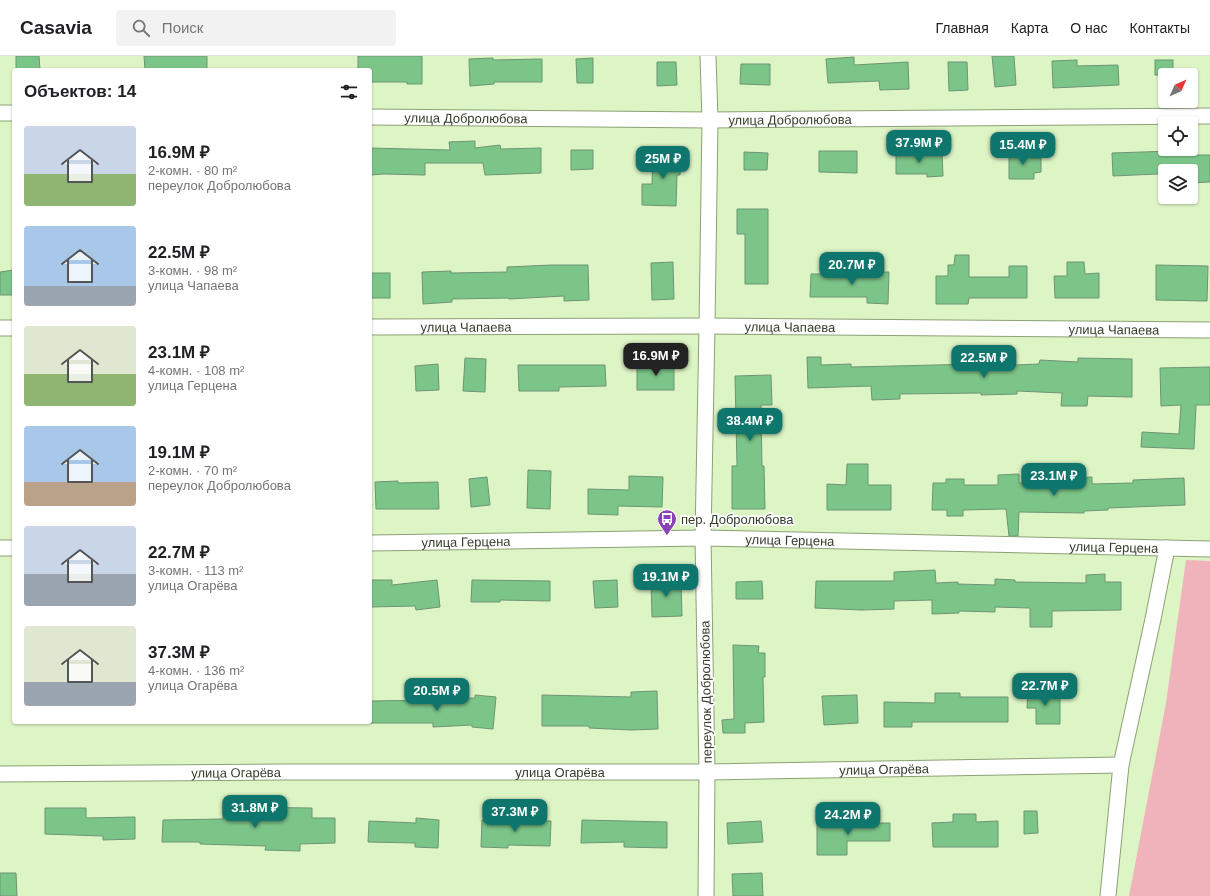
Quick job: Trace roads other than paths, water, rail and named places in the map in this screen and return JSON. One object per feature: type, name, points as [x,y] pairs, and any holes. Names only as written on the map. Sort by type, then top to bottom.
[{"type":"street","name":"переулок Добролюбова","points":[[706,896],[708,772],[703,538],[710,120],[708,56]]},
{"type":"street","points":[[0,113],[12,114]]},
{"type":"street","name":"улица Добролюбова","points":[[372,117],[710,120],[1210,116]]},
{"type":"street","name":"улица Чапаева","points":[[372,327],[707,326],[1210,330]]},
{"type":"street","points":[[0,328],[12,328]]},
{"type":"street","name":"улица Герцена","points":[[372,543],[703,538],[1210,549]]},
{"type":"street","points":[[0,548],[12,548]]},
{"type":"street","points":[[1108,896],[1121,765],[1166,548]]},
{"type":"street","name":"улица Огарёва","points":[[0,774],[708,772],[1121,765]]},
{"type":"place","name":"пер. Добролюбова","points":[[667,536]]}]
